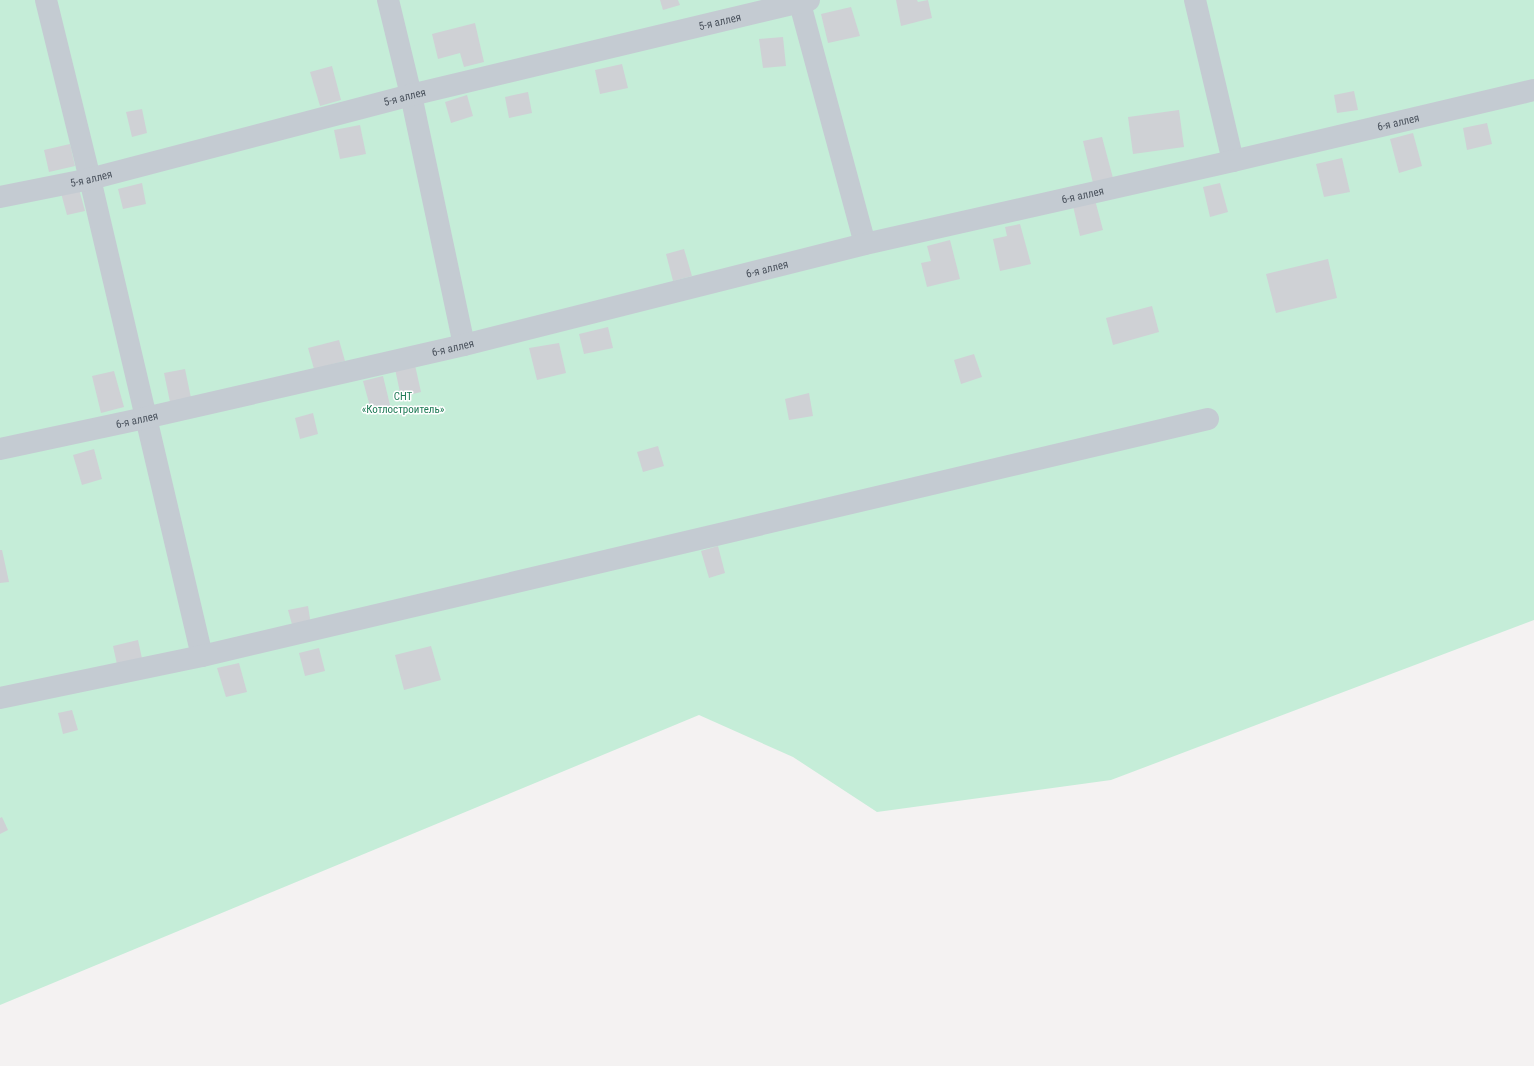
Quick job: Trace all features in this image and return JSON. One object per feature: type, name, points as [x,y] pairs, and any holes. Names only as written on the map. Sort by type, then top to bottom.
[{"type":"street","points":[[46,0],[90,179],[202,656]]},
{"type":"street","points":[[388,0],[411,95],[464,345]]},
{"type":"street","points":[[1196,0],[1233,161]]},
{"type":"street","points":[[802,1],[865,244]]},
{"type":"street","name":"5-я аллея","points":[[0,197],[90,179],[411,95],[802,1]]},
{"type":"street","name":"6-я аллея","points":[[0,449],[145,418],[464,345],[865,244],[1233,161],[1534,90]]},
{"type":"street","points":[[0,698],[202,656],[1208,419]]},
{"type":"green space","name":"СНТ «Котлостроитель»","points":[[0,0],[1534,0],[1534,620],[1111,780],[877,812],[793,757],[699,715],[0,1005]]},
{"type":"building","points":[[660,0],[678,0],[680,5],[663,10]]},
{"type":"building","points":[[896,0],[917,0],[918,2],[928,0],[932,18],[901,26]]},
{"type":"building","points":[[851,7],[860,36],[828,43],[821,14]]},
{"type":"building","points":[[475,23],[484,62],[464,67],[460,53],[438,59],[432,34]]},
{"type":"building","points":[[783,37],[786,66],[763,68],[759,39]]},
{"type":"building","points":[[622,64],[628,88],[600,94],[595,70]]},
{"type":"building","points":[[332,66],[341,100],[320,106],[310,72]]},
{"type":"building","points":[[1354,91],[1358,110],[1337,113],[1334,95]]},
{"type":"building","points":[[528,92],[532,113],[509,118],[505,97]]},
{"type":"building","points":[[467,95],[473,116],[451,123],[445,102]]},
{"type":"building","points":[[142,109],[147,133],[132,137],[126,112]]},
{"type":"building","points":[[1179,110],[1184,147],[1133,154],[1128,117]]},
{"type":"building","points":[[1487,123],[1492,144],[1467,150],[1463,128]]},
{"type":"building","points":[[360,125],[366,154],[340,159],[334,130]]},
{"type":"building","points":[[1413,133],[1422,166],[1399,173],[1390,139]]},
{"type":"building","points":[[1102,137],[1113,178],[1093,183],[1083,141]]},
{"type":"building","points":[[70,144],[75,166],[49,172],[44,150]]},
{"type":"building","points":[[1342,158],[1350,192],[1324,197],[1316,164]]},
{"type":"building","points":[[142,183],[146,204],[123,209],[118,189]]},
{"type":"building","points":[[1220,183],[1228,212],[1210,217],[1203,187]]},
{"type":"building","points":[[79,189],[85,211],[67,215],[61,193]]},
{"type":"building","points":[[1095,200],[1103,230],[1080,236],[1073,206]]},
{"type":"building","points":[[1020,224],[1031,264],[1000,271],[993,239],[1007,236],[1005,227]]},
{"type":"building","points":[[950,240],[960,279],[927,287],[921,263],[931,261],[927,246]]},
{"type":"building","points":[[684,249],[692,276],[673,281],[666,254]]},
{"type":"building","points":[[1328,259],[1337,298],[1276,313],[1266,274]]},
{"type":"building","points":[[1152,306],[1159,332],[1113,345],[1106,318]]},
{"type":"building","points":[[608,327],[613,348],[584,354],[579,334]]},
{"type":"building","points":[[339,340],[345,361],[314,369],[308,348]]},
{"type":"building","points":[[559,343],[566,373],[537,380],[529,348]]},
{"type":"building","points":[[974,354],[982,377],[961,384],[954,360]]},
{"type":"building","points":[[415,365],[421,392],[401,397],[395,369]]},
{"type":"building","points":[[185,369],[191,398],[170,402],[164,373]]},
{"type":"building","points":[[114,371],[124,407],[101,413],[92,376]]},
{"type":"building","points":[[383,376],[391,409],[372,414],[363,381]]},
{"type":"building","points":[[809,393],[813,416],[789,420],[785,399]]},
{"type":"building","points":[[313,413],[318,434],[300,439],[295,418]]},
{"type":"building","points":[[658,446],[664,466],[643,472],[637,452]]},
{"type":"building","points":[[94,449],[102,479],[82,485],[73,455]]},
{"type":"building","points":[[718,546],[725,573],[709,578],[701,551]]},
{"type":"building","points":[[0,550],[2,550],[9,582],[0,583]]},
{"type":"building","points":[[308,606],[311,625],[293,628],[288,610]]},
{"type":"building","points":[[138,640],[143,663],[118,669],[113,646]]},
{"type":"building","points":[[431,646],[441,680],[404,690],[395,655]]},
{"type":"building","points":[[319,648],[325,671],[305,676],[299,653]]},
{"type":"building","points":[[239,663],[247,692],[226,697],[217,668]]},
{"type":"building","points":[[72,710],[78,730],[63,734],[58,713]]},
{"type":"building","points":[[2,817],[8,830],[0,834],[0,818]]}]
